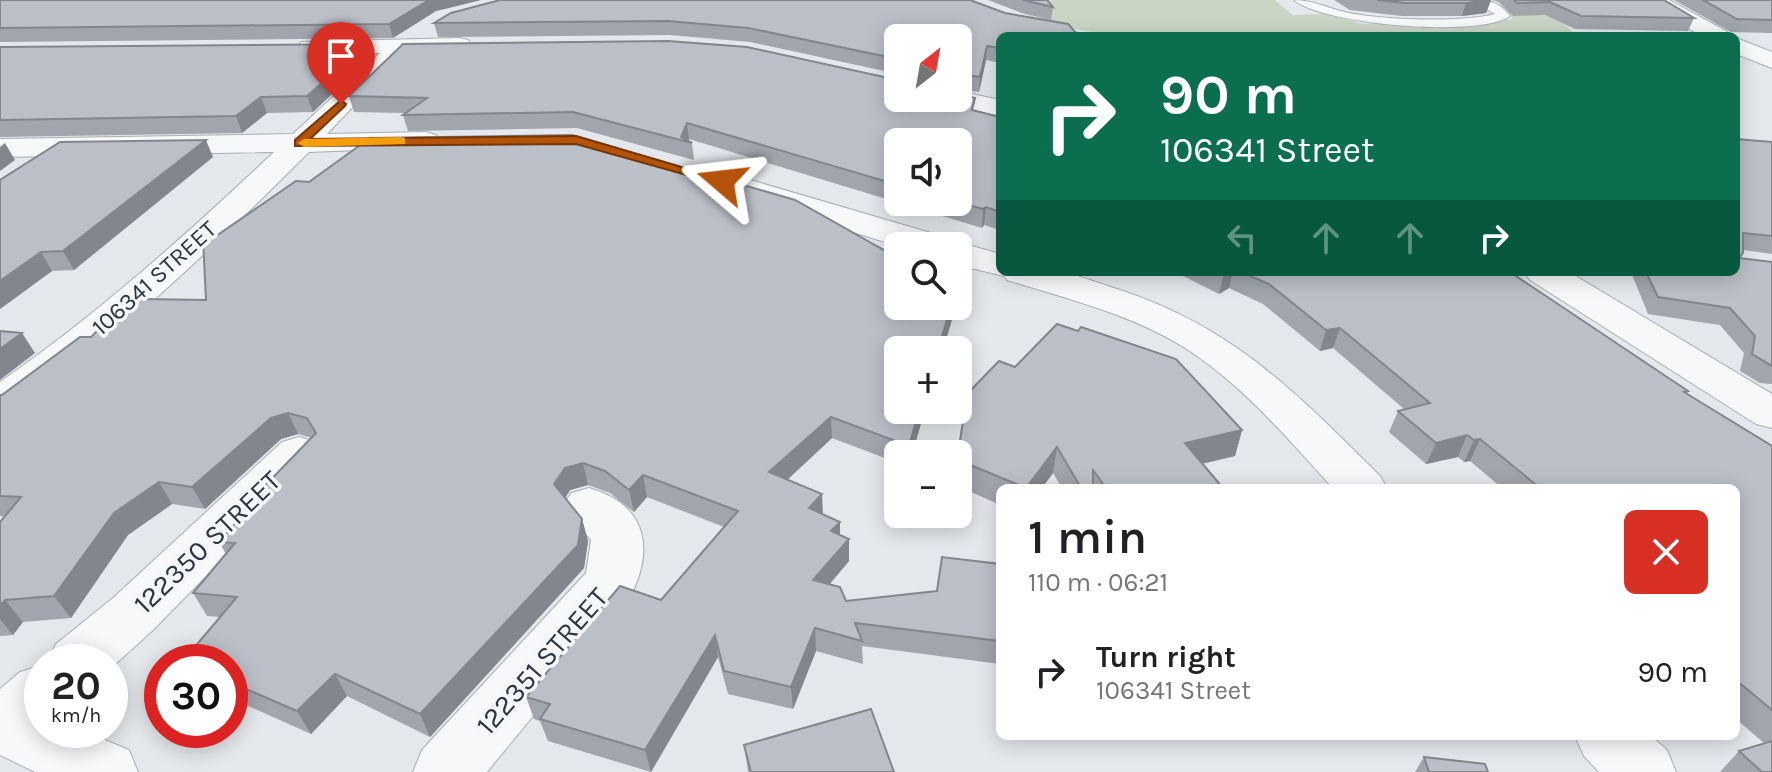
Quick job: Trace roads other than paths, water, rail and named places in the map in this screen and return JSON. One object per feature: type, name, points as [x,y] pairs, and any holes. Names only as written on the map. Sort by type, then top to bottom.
[{"type":"street","points":[[1653,0],[1711,32]]},
{"type":"street","name":"106341 STREET","points":[[0,403],[87,338],[147,287],[403,45],[435,24]]},
{"type":"street","points":[[289,47],[477,45]]},
{"type":"street","points":[[1740,47],[1772,61]]},
{"type":"street","points":[[972,102],[996,107]]},
{"type":"street","points":[[0,148],[452,140]]},
{"type":"street","points":[[12,179],[61,147]]},
{"type":"street","points":[[722,181],[889,232]]},
{"type":"street","points":[[972,257],[996,265]]},
{"type":"street","points":[[1033,276],[1134,308],[1174,325],[1214,348],[1254,378],[1358,484]]},
{"type":"street","points":[[1549,276],[1772,414]]},
{"type":"street","name":"122350 STREET","points":[[98,644],[299,453]]},
{"type":"street","name":"122351 STREET","points":[[446,772],[609,584],[620,560],[619,541],[610,522],[589,506]]},
{"type":"street","points":[[14,714],[105,772]]},
{"type":"street","points":[[1611,740],[1643,772]]},
{"type":"lane","points":[[1300,0],[1322,12],[1361,20],[1487,20],[1503,16],[1497,8],[1477,0]]}]
